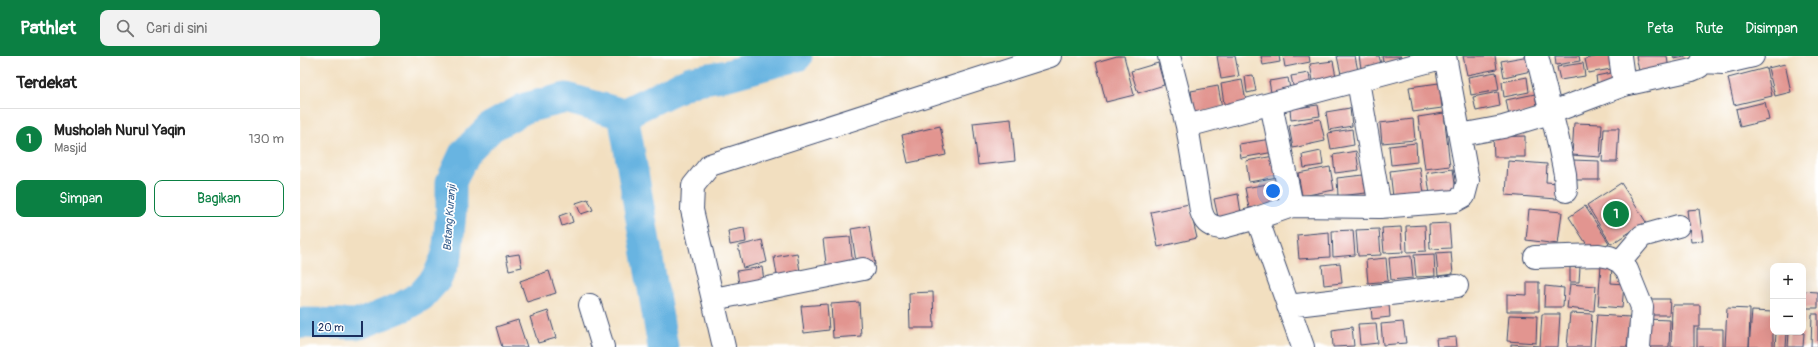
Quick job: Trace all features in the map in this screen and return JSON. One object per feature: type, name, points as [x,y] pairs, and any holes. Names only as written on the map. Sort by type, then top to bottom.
[{"type":"street","points":[[724,347],[692,210],[692,186],[710,165],[1050,56]]},
{"type":"street","points":[[1169,56],[1187,126],[1200,211],[1204,221],[1214,227],[1220,228],[1257,218],[1292,206],[1380,207],[1455,201],[1464,196],[1468,181],[1445,57],[1187,126]]},
{"type":"street","points":[[1537,56],[1565,174],[1566,191]]},
{"type":"street","points":[[1620,56],[1624,85]]},
{"type":"street","points":[[1460,135],[1504,128],[1550,114],[1624,85],[1692,70],[1699,67],[1704,59],[1723,63],[1753,56]]},
{"type":"street","points":[[1358,81],[1380,207]]},
{"type":"street","points":[[1271,104],[1292,206]]},
{"type":"street","points":[[1257,218],[1303,347]]},
{"type":"street","points":[[1620,262],[1642,236],[1678,226]]},
{"type":"street","points":[[1535,257],[1599,255],[1610,257],[1620,262],[1627,270],[1642,307],[1639,347]]},
{"type":"street","points":[[714,299],[864,269]]},
{"type":"street","points":[[1288,306],[1457,286]]},
{"type":"street","points":[[590,305],[603,347]]},
{"type":"building","points":[[1117,56],[1124,56],[1134,95],[1106,102],[1096,62]]},
{"type":"building","points":[[1217,56],[1235,56],[1239,76],[1221,79]]},
{"type":"building","points":[[1261,56],[1279,56],[1280,62],[1263,65]]},
{"type":"building","points":[[1283,56],[1309,56],[1310,62],[1285,67]]},
{"type":"building","points":[[1337,56],[1355,56],[1358,71],[1341,74]]},
{"type":"building","points":[[1359,56],[1379,56],[1381,64],[1361,68]]},
{"type":"building","points":[[1382,56],[1401,56],[1402,59],[1383,62]]},
{"type":"building","points":[[1463,56],[1495,56],[1497,69],[1467,75]]},
{"type":"building","points":[[1529,56],[1531,71],[1504,77],[1501,61]]},
{"type":"building","points":[[1555,56],[1579,56],[1580,61],[1556,65]]},
{"type":"building","points":[[1599,56],[1614,56],[1617,68],[1588,73],[1585,59]]},
{"type":"building","points":[[1636,56],[1667,56],[1669,71],[1640,76]]},
{"type":"building","points":[[1673,56],[1685,56],[1685,57],[1674,59]]},
{"type":"building","points":[[1333,61],[1337,82],[1314,86],[1310,64]]},
{"type":"building","points":[[1158,63],[1164,85],[1138,93],[1131,71]]},
{"type":"building","points":[[1583,63],[1585,76],[1560,80],[1557,67]]},
{"type":"building","points":[[1785,64],[1791,92],[1775,96],[1768,68]]},
{"type":"building","points":[[1766,68],[1772,96],[1734,105],[1728,78]]},
{"type":"building","points":[[1496,72],[1499,90],[1471,95],[1468,77]]},
{"type":"building","points":[[1616,72],[1619,85],[1598,89],[1596,76]]},
{"type":"building","points":[[1309,73],[1311,87],[1294,90],[1291,76]]},
{"type":"building","points":[[1253,75],[1256,91],[1247,93],[1245,76]]},
{"type":"building","points":[[1527,77],[1529,92],[1504,97],[1502,82]]},
{"type":"building","points":[[1288,78],[1291,94],[1272,98],[1269,81]]},
{"type":"building","points":[[1242,80],[1247,106],[1225,110],[1221,84]]},
{"type":"building","points":[[1439,83],[1442,108],[1413,112],[1409,87]]},
{"type":"building","points":[[1218,86],[1222,108],[1194,113],[1191,91]]},
{"type":"building","points":[[1498,92],[1500,106],[1476,111],[1473,97]]},
{"type":"building","points":[[1535,94],[1538,111],[1509,116],[1506,100]]},
{"type":"building","points":[[1765,102],[1769,120],[1740,127],[1736,109]]},
{"type":"building","points":[[1318,105],[1320,116],[1291,120],[1290,109]]},
{"type":"building","points":[[1350,108],[1352,126],[1329,130],[1326,112]]},
{"type":"building","points":[[1444,113],[1450,166],[1425,169],[1418,117]]},
{"type":"building","points":[[1011,119],[1015,161],[978,165],[973,123]]},
{"type":"building","points":[[1320,119],[1325,141],[1293,148],[1289,126]]},
{"type":"building","points":[[1413,119],[1415,140],[1382,143],[1380,123]]},
{"type":"building","points":[[1574,123],[1602,124],[1600,157],[1572,155]]},
{"type":"building","points":[[940,126],[946,155],[908,163],[902,135]]},
{"type":"building","points":[[1604,128],[1619,128],[1617,162],[1602,162]]},
{"type":"building","points":[[1352,129],[1354,145],[1331,149],[1328,133]]},
{"type":"building","points":[[1525,136],[1525,157],[1494,157],[1493,137]]},
{"type":"building","points":[[1271,139],[1274,152],[1241,158],[1239,144]]},
{"type":"building","points":[[1416,143],[1417,162],[1391,165],[1389,146]]},
{"type":"building","points":[[1321,151],[1323,165],[1304,168],[1302,155]]},
{"type":"building","points":[[1356,151],[1359,170],[1335,173],[1333,155]]},
{"type":"building","points":[[1274,156],[1278,177],[1249,182],[1246,161]]},
{"type":"building","points":[[1572,160],[1599,161],[1599,180],[1572,180]]},
{"type":"building","points":[[1508,161],[1547,164],[1546,182],[1559,183],[1557,199],[1506,195]]},
{"type":"building","points":[[1330,167],[1334,190],[1302,196],[1298,173]]},
{"type":"building","points":[[1420,167],[1424,193],[1393,197],[1390,171]]},
{"type":"building","points":[[1453,169],[1456,192],[1430,195],[1427,173]]},
{"type":"building","points":[[1363,175],[1366,193],[1338,196],[1337,178]]},
{"type":"building","points":[[1279,182],[1283,202],[1249,208],[1245,188]]},
{"type":"building","points":[[1621,183],[1646,222],[1611,244],[1587,205]]},
{"type":"building","points":[[1238,194],[1241,213],[1218,217],[1214,199]]},
{"type":"building","points":[[588,199],[593,210],[581,214],[576,203]]},
{"type":"building","points":[[1189,204],[1197,238],[1158,247],[1151,212]]},
{"type":"building","points":[[1585,206],[1609,243],[1593,254],[1569,217]]},
{"type":"building","points":[[1529,209],[1562,212],[1558,244],[1526,240]]},
{"type":"building","points":[[1699,209],[1703,241],[1691,242],[1687,210]]},
{"type":"building","points":[[570,212],[573,222],[562,226],[559,216]]},
{"type":"building","points":[[1449,223],[1451,248],[1430,249],[1429,224]]},
{"type":"building","points":[[1425,225],[1426,251],[1407,252],[1406,226]]},
{"type":"building","points":[[869,226],[875,265],[857,268],[851,229]]},
{"type":"building","points":[[1401,227],[1403,252],[1384,253],[1382,228]]},
{"type":"building","points":[[744,228],[746,242],[730,245],[728,231]]},
{"type":"building","points":[[1379,229],[1381,255],[1358,256],[1356,230]]},
{"type":"building","points":[[1353,230],[1355,255],[1333,257],[1332,231]]},
{"type":"building","points":[[1329,232],[1330,257],[1299,259],[1297,235]]},
{"type":"building","points":[[850,237],[853,268],[827,271],[823,239]]},
{"type":"building","points":[[762,240],[767,262],[743,268],[738,246]]},
{"type":"building","points":[[1451,252],[1453,274],[1438,276],[1436,253]]},
{"type":"building","points":[[797,253],[801,277],[778,281],[774,257]]},
{"type":"building","points":[[519,254],[522,267],[509,270],[506,256]]},
{"type":"building","points":[[1434,254],[1435,276],[1416,277],[1414,255]]},
{"type":"building","points":[[1411,256],[1413,278],[1391,280],[1389,258]]},
{"type":"building","points":[[1386,258],[1388,281],[1368,283],[1366,260]]},
{"type":"building","points":[[1340,263],[1342,283],[1324,285],[1322,265]]},
{"type":"building","points":[[1601,265],[1612,266],[1611,283],[1624,284],[1622,308],[1598,306]]},
{"type":"building","points":[[762,267],[765,287],[740,291],[737,271]]},
{"type":"building","points":[[1570,267],[1580,267],[1579,282],[1570,282]]},
{"type":"building","points":[[549,271],[556,293],[527,302],[520,281]]},
{"type":"building","points":[[1527,282],[1539,282],[1539,311],[1507,311],[1507,294],[1527,295]]},
{"type":"building","points":[[1570,284],[1596,286],[1594,311],[1567,308]]},
{"type":"building","points":[[1545,286],[1564,288],[1563,307],[1544,307]]},
{"type":"building","points":[[1806,291],[1818,292],[1818,308],[1806,308]]},
{"type":"building","points":[[933,292],[934,328],[910,328],[909,293]]},
{"type":"building","points":[[1645,299],[1670,299],[1669,315],[1644,315]]},
{"type":"building","points":[[859,302],[861,336],[833,338],[831,304]]},
{"type":"building","points":[[827,304],[829,330],[804,333],[801,306]]},
{"type":"building","points":[[1389,304],[1390,317],[1372,319],[1371,306]]},
{"type":"building","points":[[1672,305],[1700,305],[1700,327],[1694,327],[1694,347],[1671,347]]},
{"type":"building","points":[[1727,308],[1750,309],[1749,347],[1725,347]]},
{"type":"building","points":[[548,311],[556,338],[538,343],[530,317]]},
{"type":"building","points":[[1752,311],[1770,312],[1770,335],[1773,335],[1773,347],[1749,347]]},
{"type":"building","points":[[1570,313],[1592,314],[1590,347],[1567,347]]},
{"type":"building","points":[[1542,314],[1560,314],[1558,347],[1540,347]]},
{"type":"building","points":[[1812,314],[1818,314],[1818,347],[1811,347]]},
{"type":"building","points":[[1509,315],[1537,316],[1536,343],[1507,341]]},
{"type":"building","points":[[1597,315],[1630,317],[1627,347],[1594,347]]},
{"type":"building","points":[[1645,319],[1670,320],[1669,347],[1644,347]]},
{"type":"building","points":[[518,320],[527,347],[502,347],[496,327]]},
{"type":"building","points":[[1403,322],[1406,343],[1383,345],[1381,324]]},
{"type":"building","points":[[1376,323],[1378,343],[1360,345],[1358,324]]},
{"type":"building","points":[[1352,327],[1354,346],[1333,347],[1332,330]]},
{"type":"building","points":[[1697,329],[1723,329],[1723,347],[1697,347]]},
{"type":"building","points":[[1776,335],[1787,335],[1786,347],[1775,347]]},
{"type":"building","points":[[1789,335],[1804,335],[1803,347],[1788,347]]},
{"type":"building","points":[[1456,337],[1457,347],[1437,347],[1436,339]]},
{"type":"building","points":[[1511,344],[1538,346],[1538,347],[1511,347]]},
{"type":"waterway","name":"Batang Kuranji","points":[[300,323],[360,324],[402,307],[421,296],[437,278],[447,255],[451,213],[451,182],[464,154],[491,127],[525,108],[566,98],[623,114],[691,81],[728,75],[797,56]]},
{"type":"waterway","points":[[623,114],[663,347]]},
{"type":"place","name":"Musholah Nurul Yaqin","points":[[1616,214]]}]
